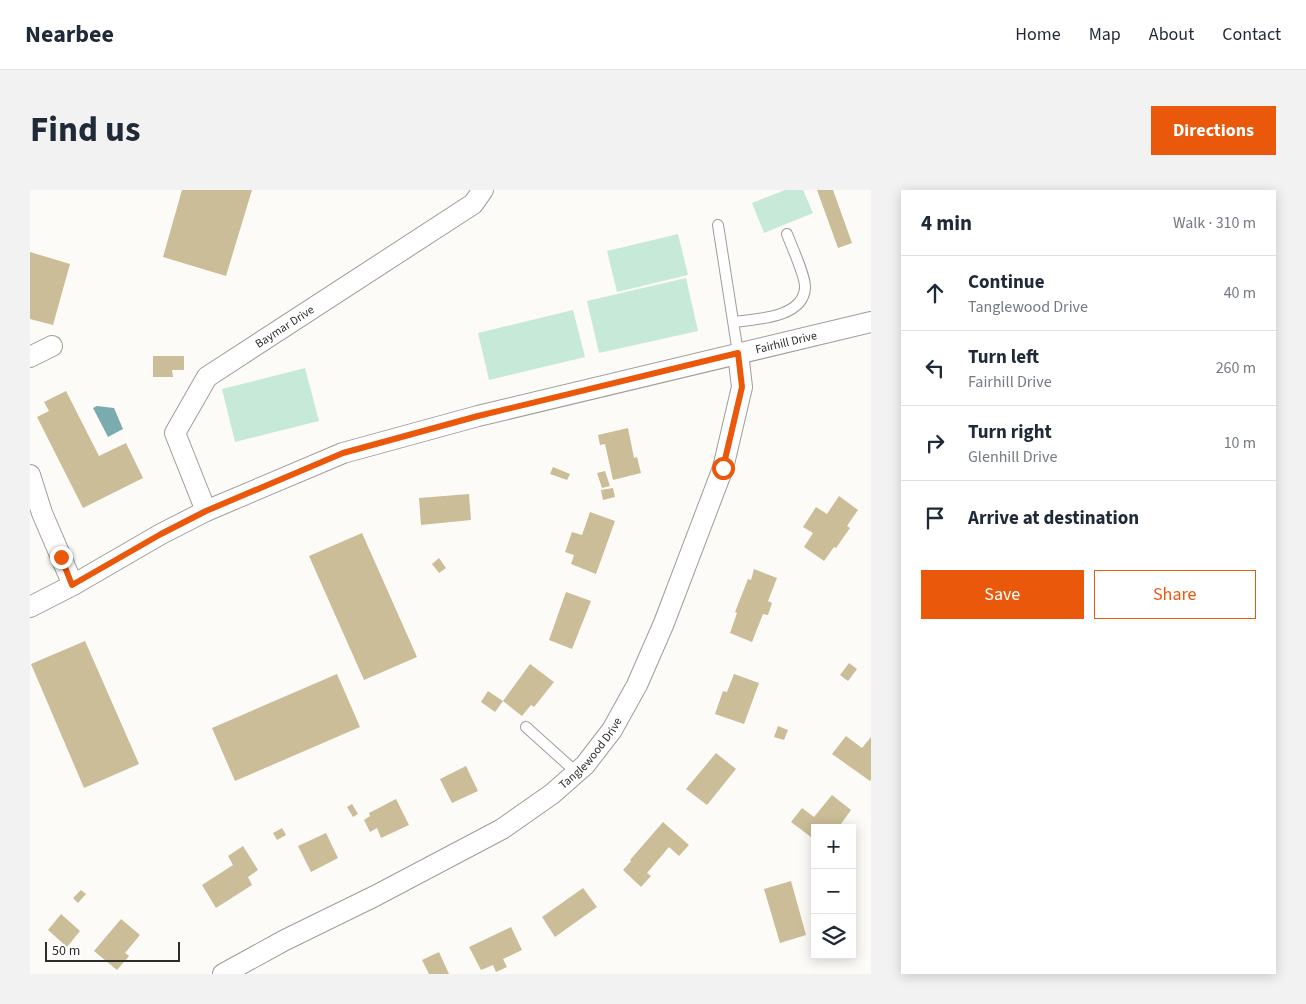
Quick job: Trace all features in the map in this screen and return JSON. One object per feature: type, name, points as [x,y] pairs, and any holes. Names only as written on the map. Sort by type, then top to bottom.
[{"type":"street","name":"Baymar Drive","points":[[206,511],[176,433],[207,377],[473,204],[482,190]]},
{"type":"street","name":"Fairhill Drive","points":[[30,607],[206,511],[343,453],[478,416],[871,322]]},
{"type":"street","points":[[30,357],[52,346]]},
{"type":"street","name":"Tanglewood Drive","points":[[223,974],[284,940],[375,896],[502,830],[552,794],[585,765],[612,730],[636,685],[664,623],[723,468],[742,387],[738,353]]},
{"type":"street","points":[[30,475],[42,513],[72,585]]},
{"type":"lane","points":[[718,225],[738,353]]},
{"type":"lane","points":[[734,322],[775,317],[792,309],[802,298],[806,288],[787,234]]},
{"type":"lane","points":[[526,726],[576,772]]},
{"type":"green space","points":[[785,190],[803,190],[813,213],[764,233],[752,203]]},
{"type":"green space","points":[[678,234],[688,275],[617,292],[607,251]]},
{"type":"green space","points":[[686,278],[698,331],[599,353],[587,301]]},
{"type":"green space","points":[[573,310],[585,357],[489,380],[478,333]]},
{"type":"green space","points":[[305,368],[319,421],[235,442],[222,389]]},
{"type":"water","points":[[97,406],[114,408],[123,429],[108,437],[93,408]]},
{"type":"building","points":[[182,190],[252,190],[226,276],[163,257]]},
{"type":"building","points":[[817,190],[833,190],[852,243],[838,248]]},
{"type":"building","points":[[30,252],[70,264],[53,325],[30,319]]},
{"type":"building","points":[[153,356],[184,356],[184,370],[172,370],[173,377],[153,377]]},
{"type":"building","points":[[66,391],[99,456],[126,443],[143,478],[83,508],[37,417],[49,411],[44,402]]},
{"type":"building","points":[[628,428],[634,458],[637,457],[641,473],[613,480],[605,444],[600,445],[598,435]]},
{"type":"building","points":[[553,467],[570,474],[567,480],[550,474]]},
{"type":"building","points":[[605,471],[610,486],[602,488],[597,473]]},
{"type":"building","points":[[613,488],[615,497],[603,500],[601,490]]},
{"type":"building","points":[[469,494],[471,520],[421,525],[419,498]]},
{"type":"building","points":[[839,496],[858,510],[847,526],[850,528],[824,561],[804,547],[813,533],[803,527],[816,507],[827,514]]},
{"type":"building","points":[[590,512],[615,521],[596,574],[571,564],[574,555],[565,552],[572,532],[582,535]]},
{"type":"building","points":[[362,533],[417,657],[364,680],[309,556]]},
{"type":"building","points":[[439,558],[446,568],[439,573],[432,564]]},
{"type":"building","points":[[754,569],[777,578],[768,601],[772,603],[768,615],[763,614],[752,642],[730,633],[737,613],[735,612],[748,579],[751,580]]},
{"type":"building","points":[[566,592],[591,601],[572,649],[549,640]]},
{"type":"building","points":[[85,641],[139,764],[84,788],[31,664]]},
{"type":"building","points":[[849,663],[857,669],[848,681],[840,675]]},
{"type":"building","points":[[530,664],[554,682],[534,707],[531,705],[522,716],[503,701]]},
{"type":"building","points":[[337,674],[360,727],[235,781],[212,728]]},
{"type":"building","points":[[734,674],[759,683],[744,724],[715,714],[723,691],[727,692]]},
{"type":"building","points":[[488,691],[503,701],[495,712],[481,702]]},
{"type":"building","points":[[778,726],[788,730],[784,740],[774,737]]},
{"type":"building","points":[[846,736],[862,748],[871,737],[870,781],[832,754]]},
{"type":"building","points":[[716,753],[736,769],[707,805],[686,789]]},
{"type":"building","points":[[466,766],[478,791],[452,803],[440,779]]},
{"type":"building","points":[[832,795],[851,810],[841,824],[811,824],[811,837],[791,822],[802,808],[814,817]]},
{"type":"building","points":[[396,799],[409,825],[381,838],[377,828],[370,832],[364,820],[370,816],[369,813]]},
{"type":"building","points":[[352,804],[358,814],[353,817],[347,807]]},
{"type":"building","points":[[663,822],[689,845],[679,856],[669,847],[647,873],[651,876],[641,887],[623,870]]},
{"type":"building","points":[[282,828],[286,835],[277,840],[273,833]]},
{"type":"building","points":[[326,833],[338,858],[311,872],[298,846]]},
{"type":"building","points":[[243,846],[258,870],[248,877],[252,885],[216,908],[202,885],[233,865],[228,856]]},
{"type":"building","points":[[791,881],[806,935],[780,943],[764,889]]},
{"type":"building","points":[[583,888],[597,907],[555,937],[542,917]]},
{"type":"building","points":[[81,890],[86,894],[78,903],[73,898]]},
{"type":"building","points":[[61,914],[80,931],[67,947],[48,930]]},
{"type":"building","points":[[121,919],[140,935],[125,953],[129,956],[117,970],[94,951]]},
{"type":"building","points":[[511,927],[522,950],[503,959],[507,967],[496,972],[493,965],[481,970],[469,947]]},
{"type":"building","points":[[439,952],[449,974],[429,974],[422,960]]},
{"type":"route","points":[[61,557],[72,585],[161,534],[206,511],[343,453],[478,416],[738,353],[742,387],[723,468]]}]
